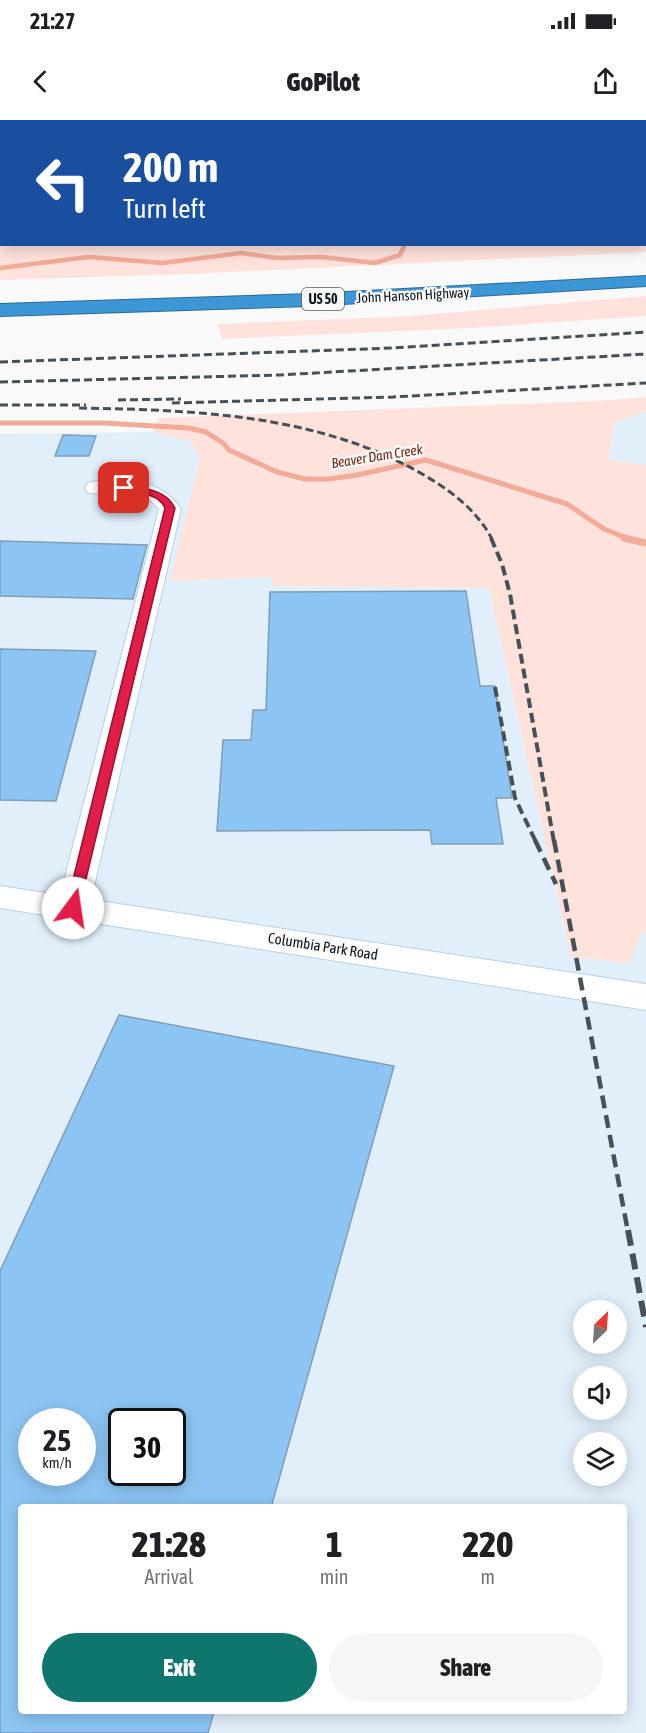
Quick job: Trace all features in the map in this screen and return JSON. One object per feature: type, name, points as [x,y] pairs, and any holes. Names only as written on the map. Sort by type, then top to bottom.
[{"type":"highway","name":"John Hanson Highway","points":[[0,310],[310,300],[646,281]]},
{"type":"street","points":[[73,908],[170,508],[161,497],[146,491],[96,488]]},
{"type":"street","name":"Columbia Park Road","points":[[0,897],[646,997]]},
{"type":"shaded area","points":[[0,246],[646,246],[646,252],[191,274],[0,280]]},
{"type":"shaded area","points":[[646,296],[646,316],[473,328],[222,339],[218,324],[411,316]]},
{"type":"shaded area","points":[[646,397],[646,412],[615,422],[608,460],[646,465],[646,934],[641,933],[630,963],[571,957],[489,588],[273,586],[272,577],[170,581],[200,458],[191,441],[153,432],[158,418],[596,401]]},
{"type":"shaded area","points":[[646,412],[646,465],[608,461],[615,422]]},
{"type":"shaded area","points":[[153,432],[191,441],[200,458],[171,581],[273,577],[274,586],[489,588],[571,957],[641,933],[646,934],[646,1733],[0,1733],[0,434]]},
{"type":"building","points":[[63,435],[96,436],[89,456],[55,456]]},
{"type":"building","points":[[0,541],[147,545],[133,599],[0,596]]},
{"type":"building","points":[[466,591],[480,686],[495,686],[512,798],[496,798],[503,844],[432,844],[430,830],[217,831],[223,740],[251,740],[253,710],[266,710],[270,592]]},
{"type":"building","points":[[0,649],[96,651],[56,801],[0,800]]},
{"type":"building","points":[[119,1015],[394,1066],[272,1504],[18,1504],[18,1714],[213,1714],[208,1733],[0,1733],[0,1271]]},
{"type":"waterway","points":[[0,268],[89,257],[163,263],[241,253],[277,258],[321,257],[375,263],[400,255],[404,246]]},
{"type":"waterway","name":"Beaver Dam Creek","points":[[0,423],[104,423],[189,428],[206,432],[223,443],[229,450],[277,472],[305,479],[329,479],[357,475],[426,460],[567,504],[604,529],[629,539]]},
{"type":"waterway","name":"Beaver Dam Creek","points":[[624,538],[646,543]]},
{"type":"railway","points":[[0,362],[393,348],[646,332]]},
{"type":"railway","points":[[0,382],[280,375],[646,354]]},
{"type":"railway","points":[[172,403],[393,397],[646,383]]},
{"type":"railway","points":[[118,400],[181,399]]},
{"type":"railway","points":[[0,405],[86,405]]},
{"type":"railway","points":[[79,408],[209,414],[294,426],[335,437],[376,451],[438,483],[477,517],[492,539]]},
{"type":"railway","points":[[491,538],[502,564],[510,594],[554,842]]},
{"type":"railway","points":[[495,687],[515,798],[536,842]]},
{"type":"railway","points":[[535,840],[556,884]]},
{"type":"railway","points":[[554,840],[628,1232]]},
{"type":"railway","points":[[628,1230],[646,1327]]},
{"type":"route","points":[[73,908],[170,508],[167,502],[154,493],[124,488]]}]
